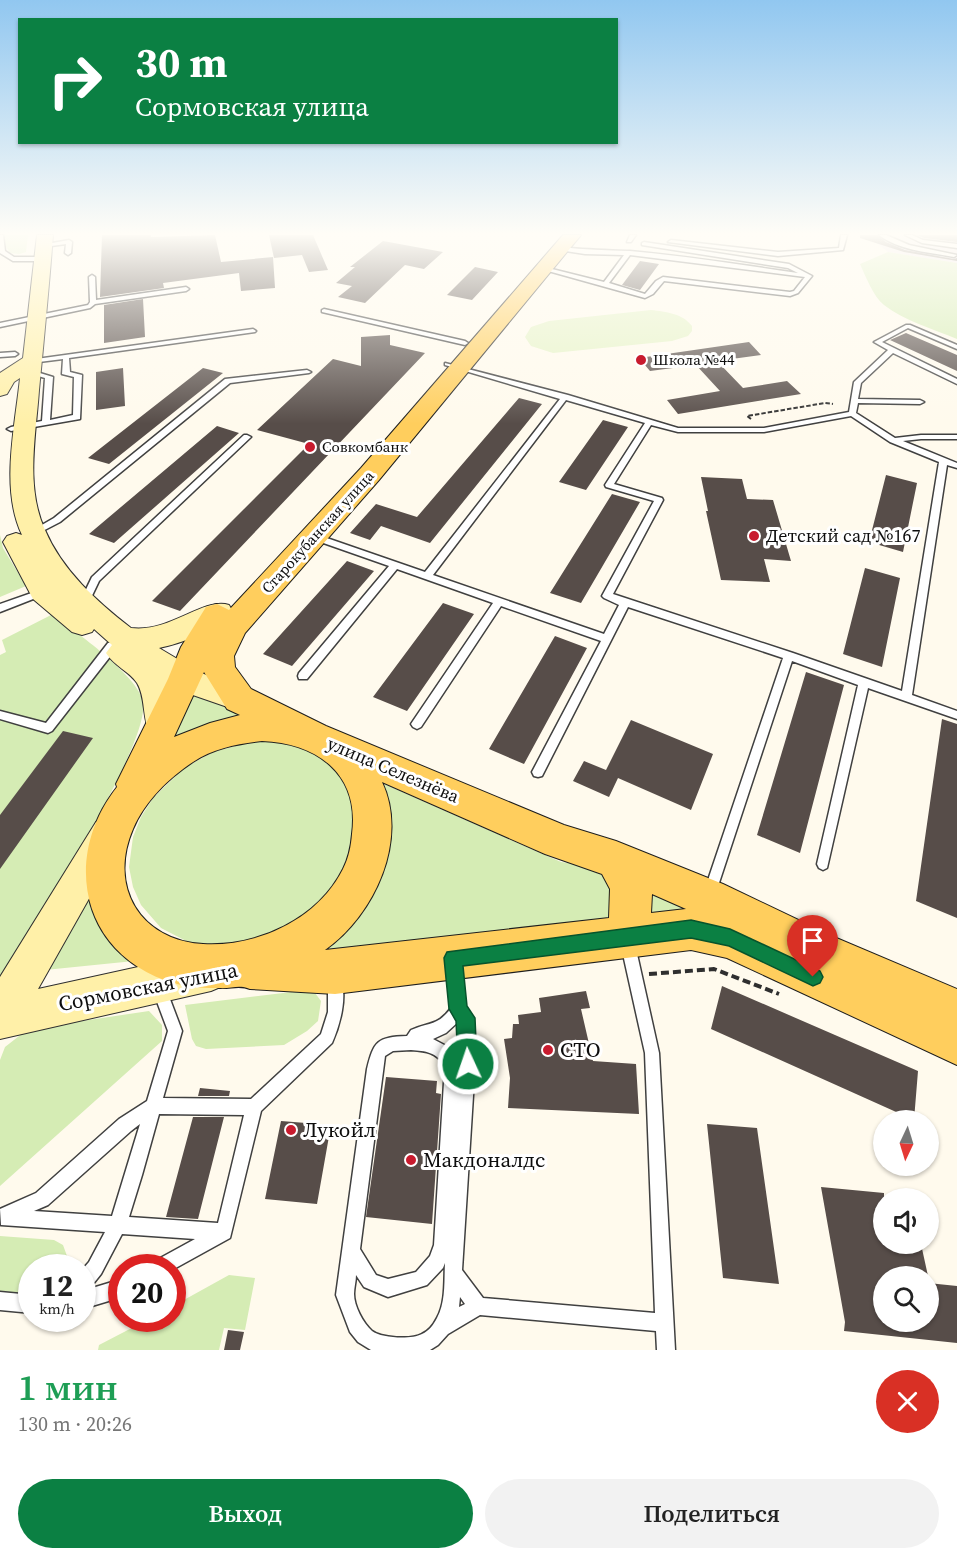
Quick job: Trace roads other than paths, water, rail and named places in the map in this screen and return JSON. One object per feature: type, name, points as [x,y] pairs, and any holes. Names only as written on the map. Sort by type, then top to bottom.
[{"type":"main road","name":"улица Селезнёва","points":[[28,426],[15,374],[28,319],[29,298]]},
{"type":"main road","name":"Старокубанская улица","points":[[240,699],[219,670],[218,656],[226,637],[315,537],[458,358],[511,298]]},
{"type":"main road","name":"Старокубанская улица","points":[[3,1004],[119,815],[185,679],[197,647],[219,612],[515,298]]},
{"type":"main road","name":"улица Селезнёва","points":[[15,374],[28,426],[7,475],[7,507],[24,536],[43,592],[67,614],[185,679],[240,699],[314,736],[559,841],[616,860],[699,914],[730,938],[957,1042]]},
{"type":"main road","name":"улица Селезнёва","points":[[24,536],[45,556],[58,574],[142,669],[153,685],[159,701],[161,725]]},
{"type":"main road","name":"Старокубанская улица","points":[[118,642],[143,641],[170,636],[219,612]]},
{"type":"main road","points":[[262,727],[285,728],[314,736],[350,761],[366,788],[372,808],[373,831],[365,866],[345,901],[314,932],[275,955],[231,966],[202,967],[169,960],[141,945],[124,928],[112,908],[105,873],[107,849],[119,815],[134,793],[151,774],[176,754],[204,740],[233,730],[262,727]]},
{"type":"main road","points":[[616,860],[628,878],[633,904],[630,956]]},
{"type":"main road","name":"улица Селезнёва","points":[[699,914],[819,952],[957,1012]]},
{"type":"main road","name":"Сормовская улица","points":[[3,1004],[158,985],[231,966],[335,972],[453,958],[630,956],[699,914]]},
{"type":"lane","points":[[93,298],[93,302]]},
{"type":"lane","points":[[0,325],[90,306],[93,302],[122,298]]},
{"type":"lane","points":[[324,311],[565,397],[678,430],[764,430],[853,407],[920,402]]},
{"type":"lane","points":[[957,347],[908,326],[877,342],[957,382]]},
{"type":"lane","points":[[15,374],[66,356],[252,331]]},
{"type":"lane","points":[[853,407],[858,382],[892,350]]},
{"type":"lane","points":[[28,426],[77,417],[78,375],[66,374],[66,356]]},
{"type":"lane","points":[[24,536],[57,520],[228,381],[307,372]]},
{"type":"lane","points":[[427,576],[565,397]]},
{"type":"lane","points":[[853,407],[892,440],[957,466]]},
{"type":"lane","points":[[650,421],[609,485],[659,500],[607,596],[957,715]]},
{"type":"lane","points":[[85,602],[95,579],[247,437]]},
{"type":"lane","points":[[892,440],[957,437]]},
{"type":"lane","points":[[906,697],[943,462]]},
{"type":"lane","points":[[315,537],[607,639]]},
{"type":"lane","points":[[303,676],[395,565]]},
{"type":"lane","points":[[0,608],[43,592]]},
{"type":"lane","points":[[417,724],[499,601]]},
{"type":"lane","points":[[538,772],[625,603]]},
{"type":"lane","points":[[0,715],[48,728],[118,642]]},
{"type":"lane","points":[[699,914],[789,656]]},
{"type":"lane","points":[[823,864],[864,682]]},
{"type":"lane","points":[[630,956],[652,1053],[666,1350]]},
{"type":"lane","points":[[445,1326],[451,1305],[468,1064],[465,1018],[459,1009],[453,958]]},
{"type":"lane","points":[[184,1254],[224,1232],[254,1107],[327,1038],[335,1012],[335,972]]},
{"type":"lane","points":[[96,1267],[110,1245],[118,1224],[176,1031],[158,985]]},
{"type":"lane","points":[[411,1043],[416,1035],[450,1024],[459,1009]]},
{"type":"lane","points":[[351,1251],[370,1281],[388,1288],[421,1279],[437,1262],[443,1245],[453,1064],[447,1051],[429,1044],[391,1044],[379,1051],[375,1069],[345,1295],[353,1320],[370,1340],[416,1349],[431,1341],[445,1326],[478,1306],[665,1323]]},
{"type":"lane","points":[[0,1217],[42,1199],[125,1125],[153,1106],[254,1107]]},
{"type":"lane","points":[[0,1217],[224,1232]]},
{"type":"lane","points":[[453,1272],[478,1306]]},
{"type":"lane","points":[[0,1301],[18,1303]]},
{"type":"place","name":"Школа №44","points":[[641,360]]},
{"type":"place","name":"Совкомбанк","points":[[310,447]]},
{"type":"place","name":"Детский сад №167","points":[[754,536]]},
{"type":"place","name":"СТО","points":[[548,1050]]},
{"type":"place","name":"Лукойл","points":[[291,1130]]},
{"type":"place","name":"Макдоналдс","points":[[411,1160]]}]
